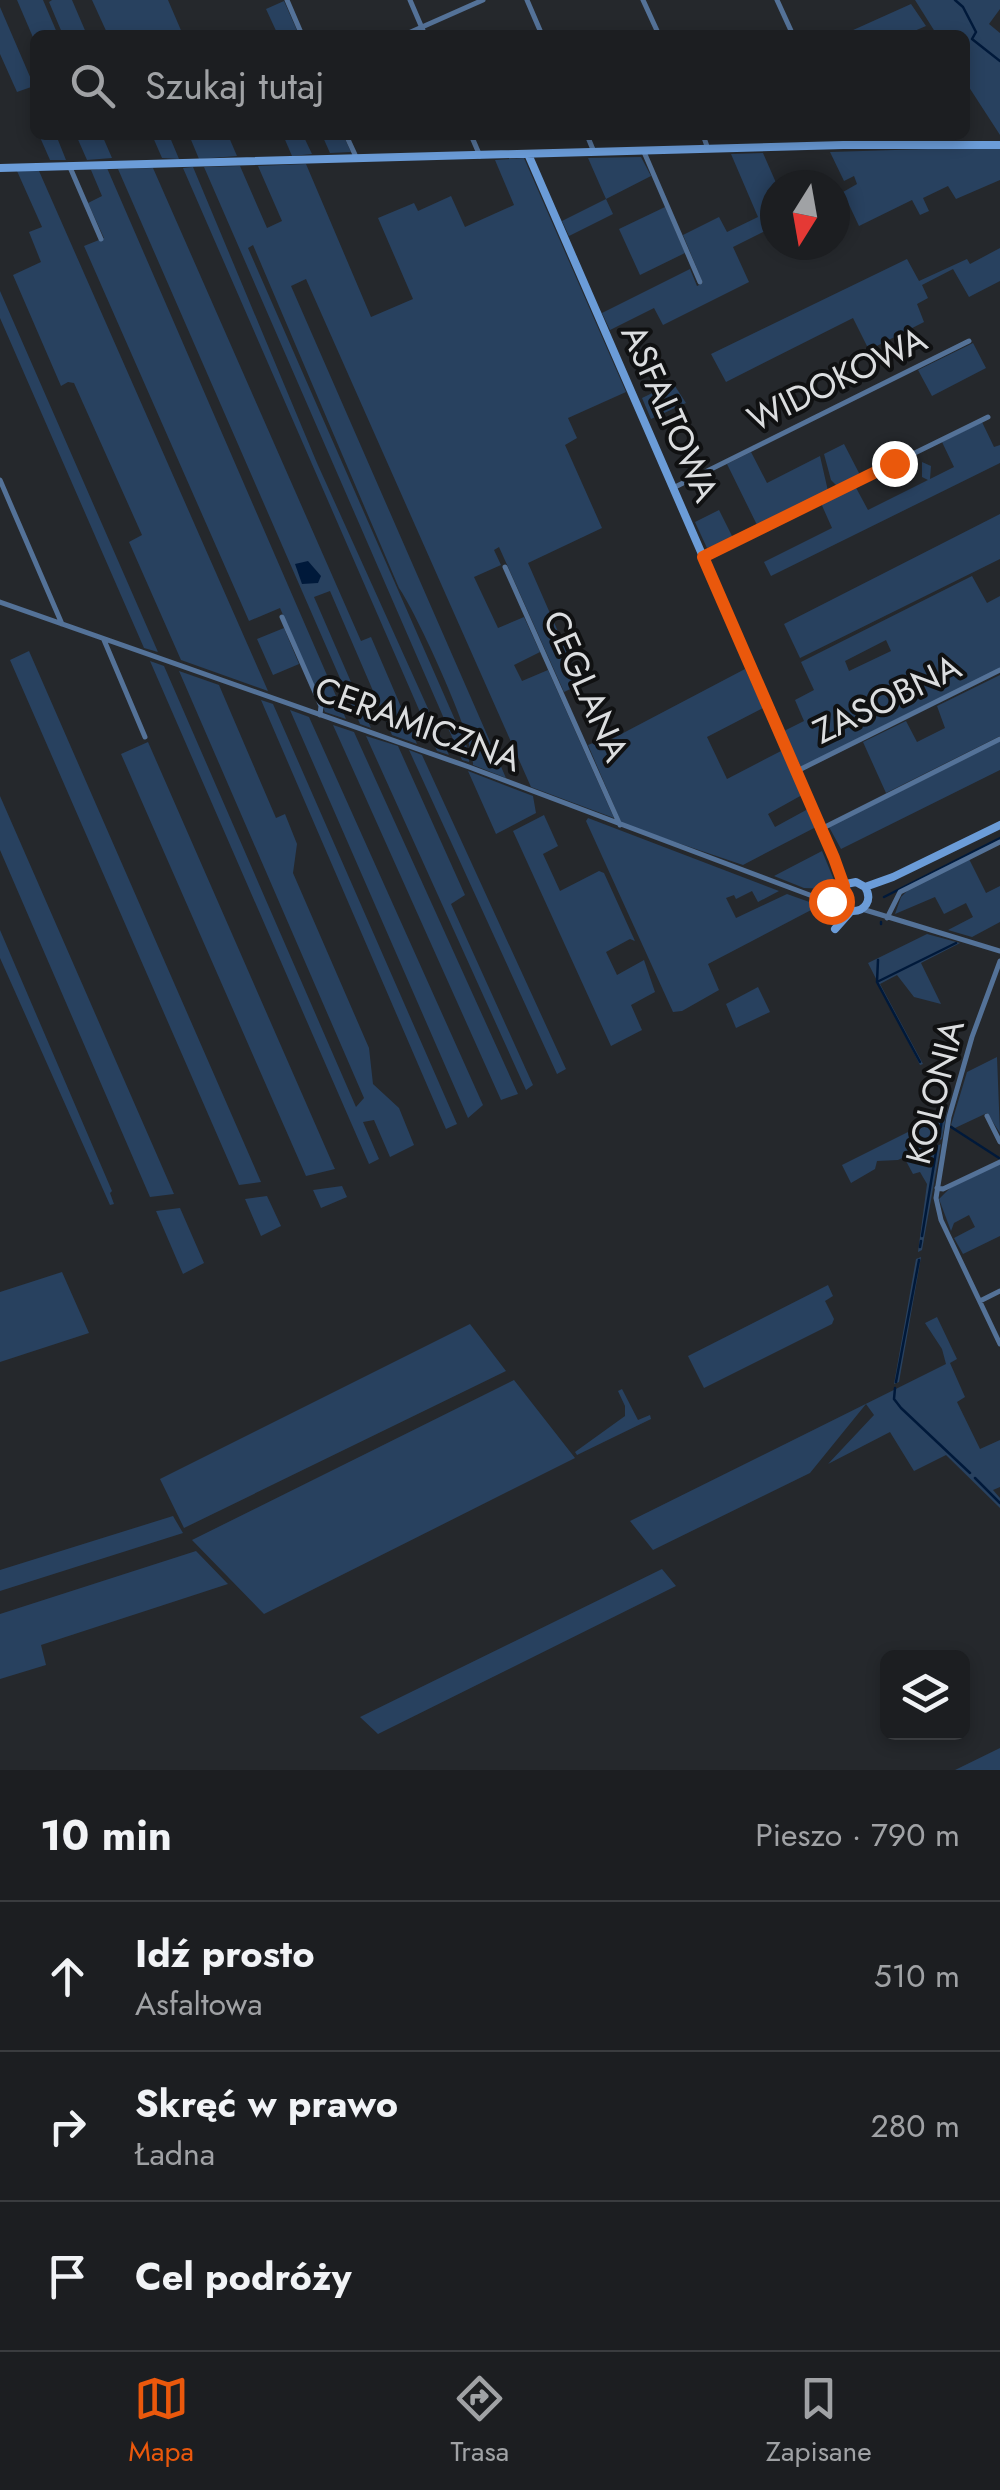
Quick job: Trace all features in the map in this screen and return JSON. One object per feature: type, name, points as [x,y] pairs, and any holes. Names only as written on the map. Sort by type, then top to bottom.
[{"type":"street","points":[[287,0],[300,30]]},
{"type":"street","points":[[410,0],[423,30]]},
{"type":"street","points":[[415,30],[483,0]]},
{"type":"street","points":[[527,0],[540,30]]},
{"type":"street","points":[[643,0],[657,30]]},
{"type":"street","points":[[777,0],[791,30]]},
{"type":"street","points":[[348,140],[356,159]]},
{"type":"street","points":[[473,140],[480,156]]},
{"type":"street","points":[[589,140],[594,152]]},
{"type":"street","points":[[705,140],[708,149]]},
{"type":"street","points":[[840,140],[843,145]]},
{"type":"street","points":[[0,168],[843,145],[1000,145]]},
{"type":"street","points":[[644,151],[700,282]]},
{"type":"street","name":"ASFALTOWA","points":[[528,154],[834,858],[845,897]]},
{"type":"street","points":[[69,165],[101,239]]},
{"type":"street","name":"WIDOKOWA","points":[[673,488],[969,342]]},
{"type":"street","points":[[703,557],[988,418]]},
{"type":"street","points":[[0,480],[62,624]]},
{"type":"street","name":"CEGLANA","points":[[505,566],[620,826]]},
{"type":"street","name":"CERAMICZNA","points":[[0,602],[455,762],[818,897],[845,897]]},
{"type":"street","points":[[282,618],[321,706],[320,715]]},
{"type":"street","points":[[104,640],[144,738]]},
{"type":"street","name":"ZASOBNA","points":[[796,772],[1000,670]]},
{"type":"street","points":[[821,829],[1000,739]]},
{"type":"street","points":[[845,897],[866,899],[893,878],[1000,824]]},
{"type":"street","points":[[886,917],[900,892],[1000,842]]},
{"type":"street","points":[[845,897],[866,899],[886,917],[1000,951]]},
{"type":"street","name":"KOLONIA","points":[[1000,961],[949,1117],[937,1188],[938,1212],[1000,1344]]},
{"type":"street","points":[[987,1116],[999,1138]]},
{"type":"street","points":[[937,1188],[943,1190],[1000,1162]]},
{"type":"street","points":[[980,1301],[1000,1291]]},
{"type":"shaded area","points":[[17,0],[43,0],[56,30],[30,30]]},
{"type":"shaded area","points":[[72,0],[85,30],[61,30],[49,2]]},
{"type":"shaded area","points":[[92,0],[168,0],[181,30],[106,30]]},
{"type":"shaded area","points":[[915,0],[1000,0],[1000,9],[989,24],[1000,33],[1000,135],[970,89],[970,30],[934,30]]},
{"type":"shaded area","points":[[284,1],[297,30],[276,30],[266,9]]},
{"type":"shaded area","points":[[911,4],[926,26],[917,30],[853,30]]},
{"type":"shaded area","points":[[0,7],[30,77],[30,87],[17,92],[0,54]]},
{"type":"shaded area","points":[[41,140],[58,140],[66,160],[50,160]]},
{"type":"shaded area","points":[[78,140],[104,140],[112,158],[87,160]]},
{"type":"shaded area","points":[[154,140],[171,140],[179,159],[162,158]]},
{"type":"shaded area","points":[[191,140],[230,140],[237,156],[199,159]]},
{"type":"shaded area","points":[[285,140],[305,140],[312,154],[292,156]]},
{"type":"shaded area","points":[[324,140],[345,140],[351,152],[330,153]]},
{"type":"shaded area","points":[[991,147],[1000,149],[1000,180],[956,199],[948,186],[923,198],[929,211],[920,215],[912,200],[859,226],[850,207],[850,188],[857,184],[854,176],[850,178],[850,170],[839,170],[830,152]]},
{"type":"shaded area","points":[[763,153],[770,170],[760,170],[760,234],[733,247],[749,282],[663,325],[654,308],[610,330],[602,313],[690,269],[697,286],[703,283],[683,235],[719,217],[727,232],[758,217],[731,154]]},
{"type":"shaded area","points":[[641,157],[651,176],[606,199],[588,158]]},
{"type":"shaded area","points":[[524,158],[626,392],[568,418],[577,438],[565,445],[602,528],[528,563],[581,684],[564,692],[499,547],[494,550],[501,565],[474,577],[498,628],[524,617],[540,652],[514,665],[522,681],[548,670],[614,818],[531,787],[306,279],[291,286],[506,778],[473,765],[465,730],[443,676],[399,588],[253,245],[248,248],[470,754],[469,762],[462,760],[204,167],[240,166],[267,228],[282,221],[258,166],[306,164],[371,317],[413,299],[378,218],[414,203],[418,211],[451,196],[465,227],[514,205],[495,160]]},
{"type":"shaded area","points":[[193,167],[317,463],[449,755],[437,751],[183,168]]},
{"type":"shaded area","points":[[107,168],[346,719],[325,712],[280,608],[249,621],[84,246],[104,238],[88,203],[102,196],[91,170]]},
{"type":"shaded area","points":[[153,168],[361,641],[371,637],[417,744],[392,735],[330,591],[314,597],[371,728],[360,724],[118,169]]},
{"type":"shaded area","points":[[17,171],[39,171],[268,691],[181,660],[129,542],[142,535],[74,383],[61,386],[13,275],[41,262],[29,232],[42,227]]},
{"type":"shaded area","points":[[606,199],[613,214],[569,236],[562,221]]},
{"type":"shaded area","points":[[665,207],[685,253],[640,275],[619,229]]},
{"type":"shaded area","points":[[1000,248],[1000,281],[969,297],[953,269],[922,285],[928,298],[917,304],[924,322],[869,350],[853,318],[726,382],[711,354],[907,259],[919,281],[967,259],[970,264]]},
{"type":"shaded area","points":[[0,291],[158,652],[144,648],[0,318]]},
{"type":"shaded area","points":[[973,343],[986,368],[932,396],[918,370]]},
{"type":"shaded area","points":[[673,383],[686,403],[651,419],[642,398]]},
{"type":"shaded area","points":[[982,422],[994,447],[1000,445],[1000,463],[771,576],[764,562],[832,528],[820,501],[854,484],[868,510],[928,480],[922,477],[922,462],[931,466],[930,479],[954,467],[942,442]]},
{"type":"shaded area","points":[[844,444],[859,473],[856,480],[837,486],[831,480],[824,454]]},
{"type":"shaded area","points":[[751,452],[767,483],[820,456],[828,491],[757,525],[727,464]]},
{"type":"shaded area","points":[[719,510],[733,538],[707,548],[695,522]]},
{"type":"shaded area","points":[[1000,514],[1000,559],[800,658],[784,624]]},
{"type":"shaded area","points":[[308,561],[321,576],[318,583],[302,584],[295,564]]},
{"type":"shaded area","points":[[972,576],[987,603],[1000,596],[1000,668],[801,767],[784,731],[804,721],[795,700],[814,690],[801,662]],"holes":[[[886,640],[891,651],[849,671],[845,661]]]},
{"type":"shaded area","points":[[284,628],[299,664],[273,675],[257,639]]},
{"type":"shaded area","points":[[29,651],[261,1182],[239,1185],[10,660]]},
{"type":"shaded area","points":[[150,661],[164,666],[356,1107],[364,1098],[179,671],[219,685],[276,818],[285,814],[297,844],[293,873],[369,1048],[373,1084],[399,1108],[414,1145],[390,1157],[374,1120],[363,1122],[379,1159],[369,1164]]},
{"type":"shaded area","points":[[745,669],[763,708],[707,737],[727,779],[781,751],[802,795],[768,814],[775,827],[808,809],[816,827],[743,865],[622,824],[588,745],[605,738],[608,741]]},
{"type":"shaded area","points":[[1000,675],[1000,736],[886,793],[863,742],[906,721],[917,742],[945,728],[937,706]]},
{"type":"shaded area","points":[[261,700],[273,704],[457,1124],[446,1129]]},
{"type":"shaded area","points":[[290,710],[309,717],[483,1105],[468,1118]]},
{"type":"shaded area","points":[[333,725],[354,732],[518,1094],[501,1100]]},
{"type":"shaded area","points":[[366,736],[398,746],[465,895],[451,904],[533,1085],[526,1090]]},
{"type":"shaded area","points":[[1000,741],[1000,770],[841,849],[829,827]]},
{"type":"shaded area","points":[[148,742],[335,1169],[306,1176],[121,754]]},
{"type":"shaded area","points":[[409,750],[422,755],[566,1069],[557,1074]]},
{"type":"shaded area","points":[[468,771],[533,796],[536,813],[496,834]]},
{"type":"shaded area","points":[[0,796],[174,1194],[150,1197],[0,850]]},
{"type":"shaded area","points":[[544,815],[558,846],[543,854],[560,891],[599,871],[604,873],[635,941],[630,939],[606,952],[617,975],[644,960],[655,992],[631,1005],[642,1030],[611,1046],[513,831]]},
{"type":"shaded area","points":[[588,818],[779,891],[758,902],[752,891],[736,899],[734,895],[726,898],[736,918],[787,894],[815,904],[813,909],[708,964],[719,990],[673,1012],[586,821]]},
{"type":"shaded area","points":[[822,851],[834,880],[829,889],[804,888],[774,876]]},
{"type":"shaded area","points":[[969,859],[986,893],[1000,886],[1000,922],[972,937],[948,930],[973,917],[966,903],[944,914],[935,897],[895,914],[908,890]]},
{"type":"shaded area","points":[[0,930],[112,1191],[114,1204],[110,1205],[0,958]]},
{"type":"shaded area","points":[[927,934],[960,943],[921,963],[941,1004],[914,997],[897,975],[880,984],[923,1064],[920,1065],[868,963]]},
{"type":"shaded area","points":[[758,987],[770,1012],[736,1028],[726,1004]]},
{"type":"shaded area","points":[[997,1057],[1000,1133],[987,1113],[955,1128],[951,1125],[967,1072]]},
{"type":"shaded area","points":[[948,1106],[942,1139],[898,1160],[877,1161],[875,1169],[851,1183],[842,1165],[940,1116]]},
{"type":"shaded area","points":[[941,1144],[922,1250],[918,1252],[927,1184],[920,1172],[913,1174],[906,1161]]},
{"type":"shaded area","points":[[1000,1164],[1000,1236],[963,1254],[954,1238],[975,1227],[969,1215],[954,1223],[951,1231],[939,1199],[950,1188]]},
{"type":"shaded area","points":[[342,1186],[347,1197],[321,1208],[313,1190]]},
{"type":"shaded area","points":[[267,1196],[281,1226],[261,1236],[245,1199]]},
{"type":"shaded area","points":[[180,1208],[204,1263],[183,1274],[156,1211]]},
{"type":"shaded area","points":[[921,1257],[899,1382],[894,1384],[916,1259]]},
{"type":"shaded area","points":[[62,1272],[89,1333],[0,1362],[0,1292]]},
{"type":"shaded area","points":[[828,1285],[833,1296],[825,1301],[834,1319],[832,1324],[704,1388],[688,1356]]},
{"type":"shaded area","points":[[937,1317],[957,1359],[950,1363],[965,1397],[957,1402],[980,1449],[1000,1440],[1000,1487],[993,1490],[1000,1498],[1000,1508],[946,1455],[914,1471],[890,1432],[828,1464],[874,1415],[866,1404],[810,1473],[653,1550],[630,1521],[946,1364],[942,1349],[925,1323]]},
{"type":"shaded area","points":[[470,1324],[506,1371],[184,1528],[160,1479]]},
{"type":"shaded area","points":[[514,1380],[575,1458],[264,1614],[192,1540]]},
{"type":"shaded area","points":[[622,1389],[638,1420],[650,1415],[651,1419],[577,1455],[575,1452],[625,1416],[618,1391]]},
{"type":"shaded area","points":[[173,1516],[183,1533],[0,1591],[0,1570]]},
{"type":"shaded area","points":[[196,1551],[228,1584],[41,1645],[46,1665],[0,1679],[0,1614]]},
{"type":"shaded area","points":[[662,1569],[676,1586],[378,1734],[360,1717]]},
{"type":"shaded area","points":[[1000,1748],[1000,1770],[955,1770]]},
{"type":"waterway","points":[[955,0],[976,32],[972,39],[1000,61]]},
{"type":"waterway","points":[[884,897],[1000,838]]},
{"type":"waterway","points":[[879,981],[956,943]]},
{"type":"waterway","points":[[878,960],[877,982],[920,1062]]},
{"type":"waterway","points":[[939,1138],[943,1113]]},
{"type":"waterway","points":[[951,1127],[999,1158]]},
{"type":"waterway","points":[[922,1236],[937,1146]]},
{"type":"waterway","points":[[920,1247],[921,1241]]},
{"type":"waterway","points":[[896,1382],[919,1260]]},
{"type":"waterway","points":[[895,1388],[894,1399],[901,1408],[970,1473]]},
{"type":"waterway","points":[[975,1478],[1000,1503]]},
{"type":"route","points":[[831,901],[840,902],[844,886],[834,858],[703,557],[894,463]]}]
